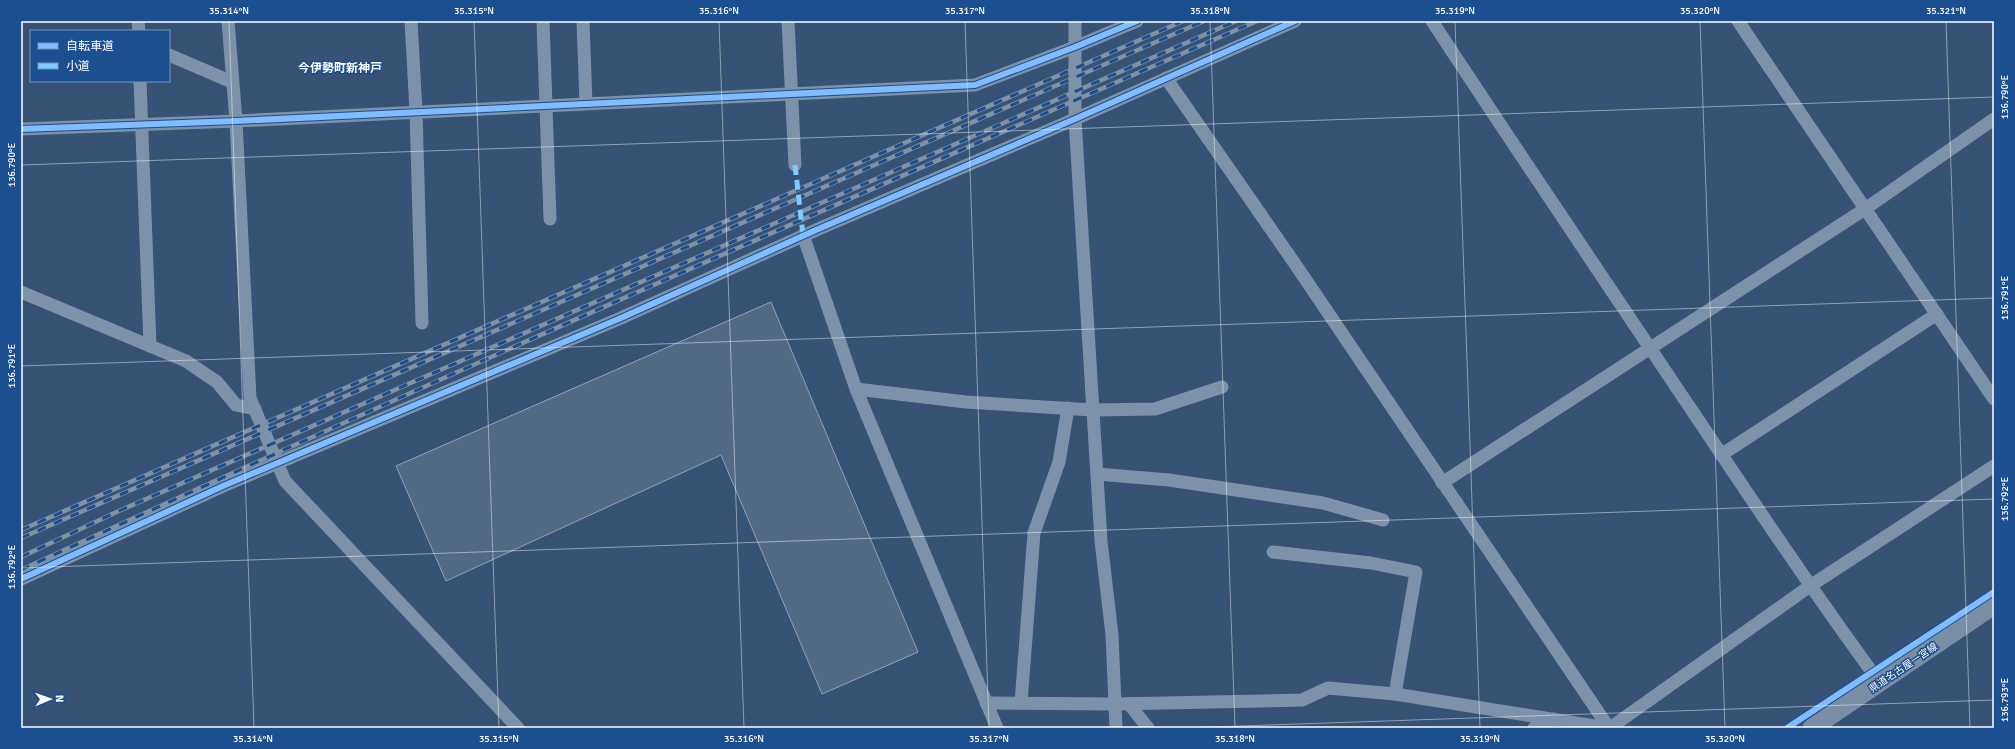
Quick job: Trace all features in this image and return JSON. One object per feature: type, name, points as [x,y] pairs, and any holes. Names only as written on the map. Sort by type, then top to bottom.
[{"type":"main road","name":"県道名古屋一宮線","points":[[1812,728],[1994,605]]},
{"type":"street","points":[[228,21],[236,121],[250,398],[285,481],[518,728]]},
{"type":"street","points":[[411,21],[416,112],[422,323]]},
{"type":"street","points":[[543,21],[550,219]]},
{"type":"street","points":[[583,21],[586,103]]},
{"type":"street","points":[[788,21],[795,165]]},
{"type":"street","points":[[1075,21],[1075,119],[1100,541],[1112,635],[1116,728]]},
{"type":"street","points":[[21,129],[236,121],[975,85],[1075,47],[1137,21]]},
{"type":"street","points":[[21,579],[166,511],[277,462],[621,318],[803,236],[1075,119],[1295,21]]},
{"type":"street","points":[[1432,21],[1529,170],[1810,586],[1880,683]]},
{"type":"street","points":[[1738,21],[1994,399]]},
{"type":"street","points":[[170,55],[232,82]]},
{"type":"street","points":[[1166,78],[1293,261],[1608,728]]},
{"type":"street","points":[[140,82],[150,346]]},
{"type":"street","points":[[1442,483],[1865,209],[1994,119]]},
{"type":"street","points":[[803,236],[856,389],[986,703],[998,728]]},
{"type":"street","points":[[21,292],[186,361],[217,382],[236,405],[255,409]]},
{"type":"street","points":[[1722,455],[1937,314]]},
{"type":"street","points":[[856,389],[966,402],[1093,410],[1154,409],[1222,387]]},
{"type":"street","points":[[1021,703],[1034,533],[1060,462],[1068,408]]},
{"type":"street","points":[[986,703],[1130,704],[1302,700],[1328,688],[1395,694],[1608,728],[1810,586],[1994,466]]},
{"type":"street","points":[[1097,474],[1169,480],[1323,503],[1383,520]]},
{"type":"street","points":[[1273,552],[1371,563],[1416,572],[1395,694]]},
{"type":"street","points":[[1130,704],[1148,728]]},
{"type":"street","points":[[1534,728],[1554,719]]},
{"type":"building","points":[[771,302],[918,652],[822,694],[721,455],[446,581],[396,466]]},
{"type":"railway","points":[[21,530],[1183,21]]},
{"type":"railway","points":[[21,538],[1204,21]]},
{"type":"railway","points":[[21,557],[121,510],[1236,21]]},
{"type":"railway","points":[[21,570],[483,361],[1257,21]]},
{"type":"marked path","points":[[795,165],[803,235]]},
{"type":"cycle path","points":[[21,129],[236,121],[975,85],[1075,47],[1137,21]]},
{"type":"cycle path","points":[[21,579],[223,486],[621,318],[816,230],[1075,119],[1295,21]]},
{"type":"cycle path","points":[[1787,728],[1994,592]]},
{"type":"district","name":"今伊勢町新神戸","points":[[340,68]]}]
